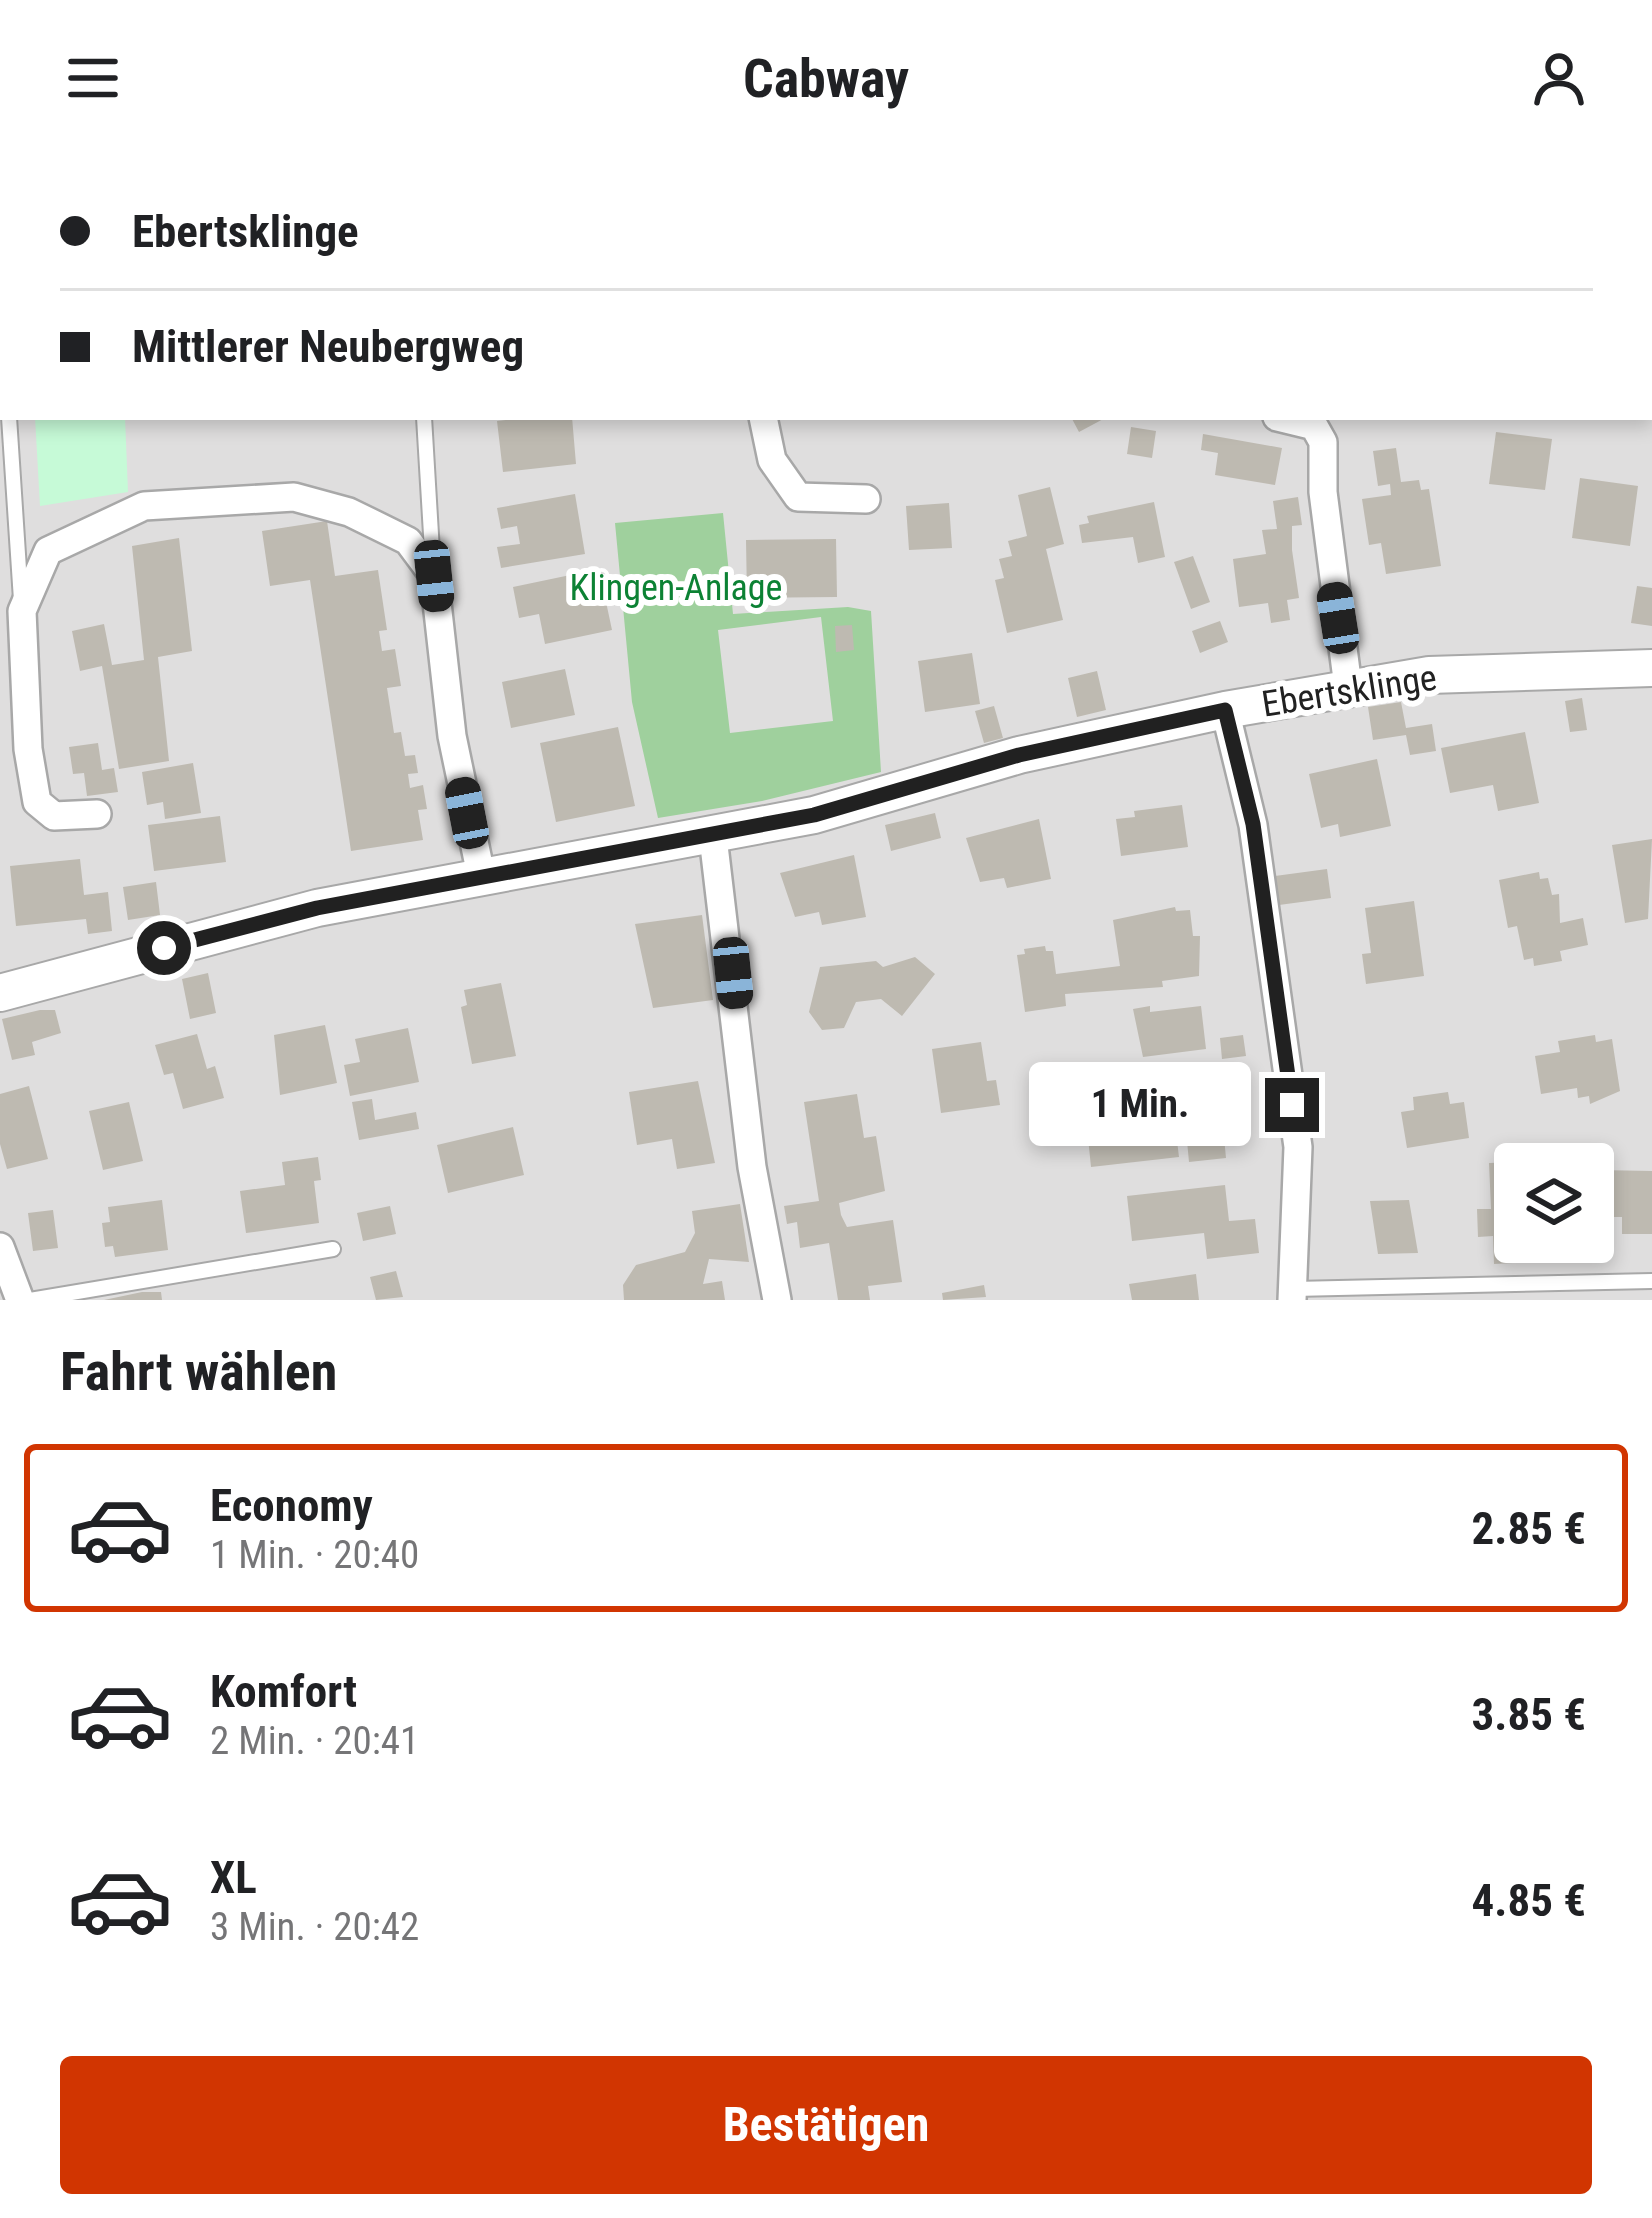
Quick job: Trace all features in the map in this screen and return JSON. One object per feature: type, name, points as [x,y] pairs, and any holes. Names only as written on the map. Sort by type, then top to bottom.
[{"type":"street","points":[[764,420],[772,460],[798,497],[866,499]]},
{"type":"street","points":[[1289,420],[1314,426],[1323,442],[1323,492],[1348,687]]},
{"type":"street","points":[[97,814],[54,816],[37,802],[28,749],[22,611],[48,550],[80,531],[144,506],[294,497],[349,512],[408,542],[434,576],[452,736],[481,875]]},
{"type":"street","name":"Ebertsklinge","points":[[0,993],[317,908],[713,837],[836,809],[1058,746],[1225,710],[1348,687],[1483,671],[1652,668]]},
{"type":"street","points":[[1225,710],[1253,824],[1298,1148],[1293,1295]]},
{"type":"street","points":[[713,837],[752,1168],[777,1300]]},
{"type":"street","points":[[0,1247],[20,1300]]},
{"type":"lane","points":[[9,420],[22,611]]},
{"type":"lane","points":[[424,420],[434,576]]},
{"type":"lane","points":[[30,1300],[333,1249]]},
{"type":"lane","points":[[1293,1295],[1652,1281]]},
{"type":"shaded area","points":[[0,420],[1652,420],[1652,1300],[0,1300]]},
{"type":"green space","points":[[35,420],[125,420],[128,492],[40,506]]},
{"type":"green space","name":"Klingen-Anlage","points":[[723,513],[733,614],[848,607],[871,611],[881,772],[762,801],[658,818],[632,702],[615,523]],"holes":[[[821,617],[833,721],[730,733],[718,630]]]},
{"type":"building","points":[[572,420],[576,464],[503,472],[497,421]]},
{"type":"building","points":[[1073,420],[1101,420],[1079,432]]},
{"type":"building","points":[[1131,427],[1156,431],[1152,458],[1127,454]]},
{"type":"building","points":[[1496,432],[1552,439],[1545,490],[1489,484]]},
{"type":"building","points":[[1203,434],[1282,448],[1275,485],[1215,475],[1218,453],[1201,450]]},
{"type":"building","points":[[1396,448],[1401,482],[1419,480],[1421,490],[1429,489],[1441,566],[1386,574],[1381,543],[1369,545],[1362,499],[1391,495],[1390,484],[1378,486],[1373,451]]},
{"type":"building","points":[[1580,478],[1638,486],[1630,546],[1572,538]]},
{"type":"building","points":[[1050,487],[1064,544],[1046,549],[1063,620],[1007,633],[995,580],[1004,578],[999,559],[1012,556],[1008,541],[1027,536],[1018,495]]},
{"type":"building","points":[[575,494],[585,554],[501,568],[497,547],[520,544],[517,526],[501,529],[497,508]]},
{"type":"building","points":[[1298,497],[1302,525],[1292,526],[1292,550],[1299,598],[1287,600],[1290,620],[1271,623],[1268,603],[1239,607],[1233,559],[1266,554],[1262,530],[1277,529],[1273,501]]},
{"type":"building","points":[[1154,502],[1165,557],[1138,563],[1133,537],[1082,543],[1079,525],[1089,523],[1087,516]]},
{"type":"building","points":[[949,503],[952,548],[909,550],[906,506]]},
{"type":"building","points":[[327,521],[335,576],[378,570],[387,630],[379,631],[382,651],[395,649],[401,686],[387,688],[394,733],[401,732],[405,756],[415,755],[418,773],[408,774],[410,788],[423,785],[427,809],[418,810],[423,840],[351,851],[310,580],[270,586],[262,531]]},
{"type":"building","points":[[179,538],[192,651],[158,657],[169,761],[119,769],[102,666],[80,671],[72,631],[104,624],[112,665],[144,660],[132,546]]},
{"type":"building","points":[[836,539],[837,597],[747,598],[746,540]]},
{"type":"building","points":[[1193,556],[1210,602],[1191,609],[1174,562]]},
{"type":"building","points":[[599,569],[612,630],[545,644],[539,614],[519,618],[513,587]]},
{"type":"building","points":[[1637,586],[1652,588],[1652,626],[1631,623]]},
{"type":"building","points":[[1220,621],[1228,642],[1200,653],[1192,631]]},
{"type":"building","points":[[852,625],[854,650],[836,652],[835,626]]},
{"type":"building","points":[[972,653],[980,704],[925,712],[918,661]]},
{"type":"building","points":[[565,669],[575,715],[511,728],[502,682]]},
{"type":"building","points":[[1097,671],[1106,710],[1077,717],[1068,678]]},
{"type":"building","points":[[1582,698],[1587,730],[1570,732],[1565,701]]},
{"type":"building","points":[[1401,702],[1406,728],[1432,724],[1436,751],[1410,755],[1406,735],[1373,740],[1368,707]]},
{"type":"building","points":[[994,706],[1003,738],[984,743],[975,711]]},
{"type":"building","points":[[618,727],[635,806],[556,822],[540,743]]},
{"type":"building","points":[[1525,732],[1539,803],[1498,811],[1493,785],[1450,793],[1441,748]]},
{"type":"building","points":[[98,743],[102,770],[114,768],[118,792],[87,796],[84,773],[73,774],[69,747]]},
{"type":"building","points":[[1377,759],[1391,826],[1340,837],[1338,824],[1321,828],[1309,774]]},
{"type":"building","points":[[193,763],[201,813],[165,819],[163,802],[147,805],[142,772]]},
{"type":"building","points":[[1182,805],[1188,847],[1121,856],[1116,819],[1135,817],[1134,811]]},
{"type":"building","points":[[935,813],[941,838],[891,851],[885,825]]},
{"type":"building","points":[[220,816],[226,862],[154,871],[148,825]]},
{"type":"building","points":[[1039,819],[1051,879],[1007,888],[1004,878],[980,882],[966,838]]},
{"type":"building","points":[[1652,839],[1648,919],[1625,923],[1612,845]]},
{"type":"building","points":[[854,855],[866,917],[822,925],[819,912],[795,917],[780,873]]},
{"type":"building","points":[[80,859],[84,895],[108,892],[112,931],[88,934],[86,919],[16,926],[10,866]]},
{"type":"building","points":[[1327,869],[1331,898],[1279,905],[1275,876]]},
{"type":"building","points":[[1539,872],[1540,879],[1548,878],[1552,895],[1559,894],[1560,923],[1583,918],[1588,945],[1560,951],[1562,961],[1534,966],[1533,958],[1524,960],[1517,926],[1508,928],[1499,880]]},
{"type":"building","points":[[156,882],[160,915],[128,920],[123,887]]},
{"type":"building","points":[[1414,901],[1424,976],[1366,984],[1362,954],[1371,953],[1365,908]]},
{"type":"building","points":[[1175,907],[1176,911],[1190,910],[1193,936],[1200,936],[1199,976],[1162,981],[1163,987],[1065,994],[1066,1006],[1025,1012],[1017,955],[1025,954],[1024,949],[1045,946],[1046,951],[1053,951],[1056,974],[1120,966],[1113,920]]},
{"type":"building","points":[[702,915],[713,1000],[653,1008],[635,924]]},
{"type":"building","points":[[915,957],[935,974],[902,1016],[881,999],[856,1002],[844,1028],[822,1030],[809,1012],[820,967],[876,961],[883,967]]},
{"type":"building","points":[[208,973],[216,1013],[190,1019],[182,979]]},
{"type":"building","points":[[501,983],[516,1056],[472,1064],[461,1007],[467,1005],[464,990]]},
{"type":"building","points":[[1150,1006],[1150,1012],[1201,1006],[1206,1049],[1143,1057],[1133,1009]]},
{"type":"building","points":[[55,1010],[61,1033],[32,1042],[35,1055],[12,1060],[2,1019]]},
{"type":"building","points":[[325,1025],[337,1083],[280,1095],[274,1035]]},
{"type":"building","points":[[408,1028],[419,1082],[350,1096],[344,1065],[360,1062],[355,1039]]},
{"type":"building","points":[[197,1034],[207,1069],[215,1066],[224,1098],[183,1109],[173,1073],[164,1075],[155,1045]]},
{"type":"building","points":[[1243,1035],[1246,1056],[1222,1059],[1220,1038]]},
{"type":"building","points":[[1595,1035],[1596,1042],[1612,1039],[1620,1091],[1590,1104],[1589,1096],[1578,1098],[1577,1088],[1541,1094],[1535,1056],[1560,1052],[1558,1041]]},
{"type":"building","points":[[981,1042],[987,1081],[996,1080],[1000,1105],[941,1113],[932,1049]]},
{"type":"building","points":[[698,1081],[715,1163],[677,1169],[672,1139],[637,1145],[629,1092]]},
{"type":"building","points":[[29,1086],[48,1159],[7,1169],[0,1144],[0,1094]]},
{"type":"building","points":[[1448,1092],[1450,1104],[1464,1102],[1469,1138],[1407,1148],[1401,1112],[1414,1110],[1413,1097]]},
{"type":"building","points":[[857,1094],[864,1138],[876,1136],[885,1191],[839,1203],[841,1215],[847,1227],[893,1220],[902,1282],[868,1286],[870,1300],[838,1300],[829,1243],[800,1248],[797,1222],[787,1224],[784,1206],[819,1201],[804,1102]]},
{"type":"building","points":[[372,1099],[375,1120],[416,1112],[419,1129],[359,1140],[352,1102]]},
{"type":"building","points":[[129,1102],[143,1161],[103,1170],[89,1111]]},
{"type":"building","points":[[1173,1108],[1179,1157],[1091,1167],[1086,1118]]},
{"type":"building","points":[[513,1127],[524,1175],[448,1193],[437,1145]]},
{"type":"building","points":[[1224,1137],[1226,1158],[1189,1162],[1187,1141]]},
{"type":"building","points":[[318,1157],[321,1180],[314,1181],[319,1223],[246,1233],[240,1191],[285,1185],[282,1162]]},
{"type":"building","points":[[1489,1163],[1494,1163],[1494,1263],[1512,1263],[1494,1264],[1493,1236],[1478,1237],[1477,1209],[1491,1209]]},
{"type":"building","points":[[1614,1170],[1652,1171],[1652,1234],[1622,1234],[1622,1217],[1614,1217]]},
{"type":"building","points":[[1225,1185],[1229,1221],[1255,1219],[1259,1253],[1207,1259],[1204,1233],[1132,1241],[1127,1196]]},
{"type":"building","points":[[162,1200],[168,1250],[115,1257],[113,1246],[105,1247],[102,1223],[110,1222],[108,1207]]},
{"type":"building","points":[[1409,1200],[1418,1253],[1378,1254],[1370,1201]]},
{"type":"building","points":[[740,1204],[749,1262],[709,1259],[703,1284],[722,1281],[725,1300],[624,1300],[623,1285],[636,1265],[685,1252],[695,1233],[692,1211]]},
{"type":"building","points":[[390,1206],[396,1234],[363,1241],[357,1213]]},
{"type":"building","points":[[53,1210],[58,1248],[33,1251],[28,1213]]},
{"type":"building","points":[[396,1271],[403,1297],[376,1300],[370,1277]]},
{"type":"building","points":[[1196,1274],[1199,1300],[1132,1300],[1129,1284]]},
{"type":"building","points":[[984,1285],[986,1297],[943,1300],[942,1293]]},
{"type":"building","points":[[161,1292],[162,1300],[104,1300]]},
{"type":"route","points":[[164,948],[317,908],[814,815],[1019,755],[1225,710],[1253,824],[1292,1105]]}]
